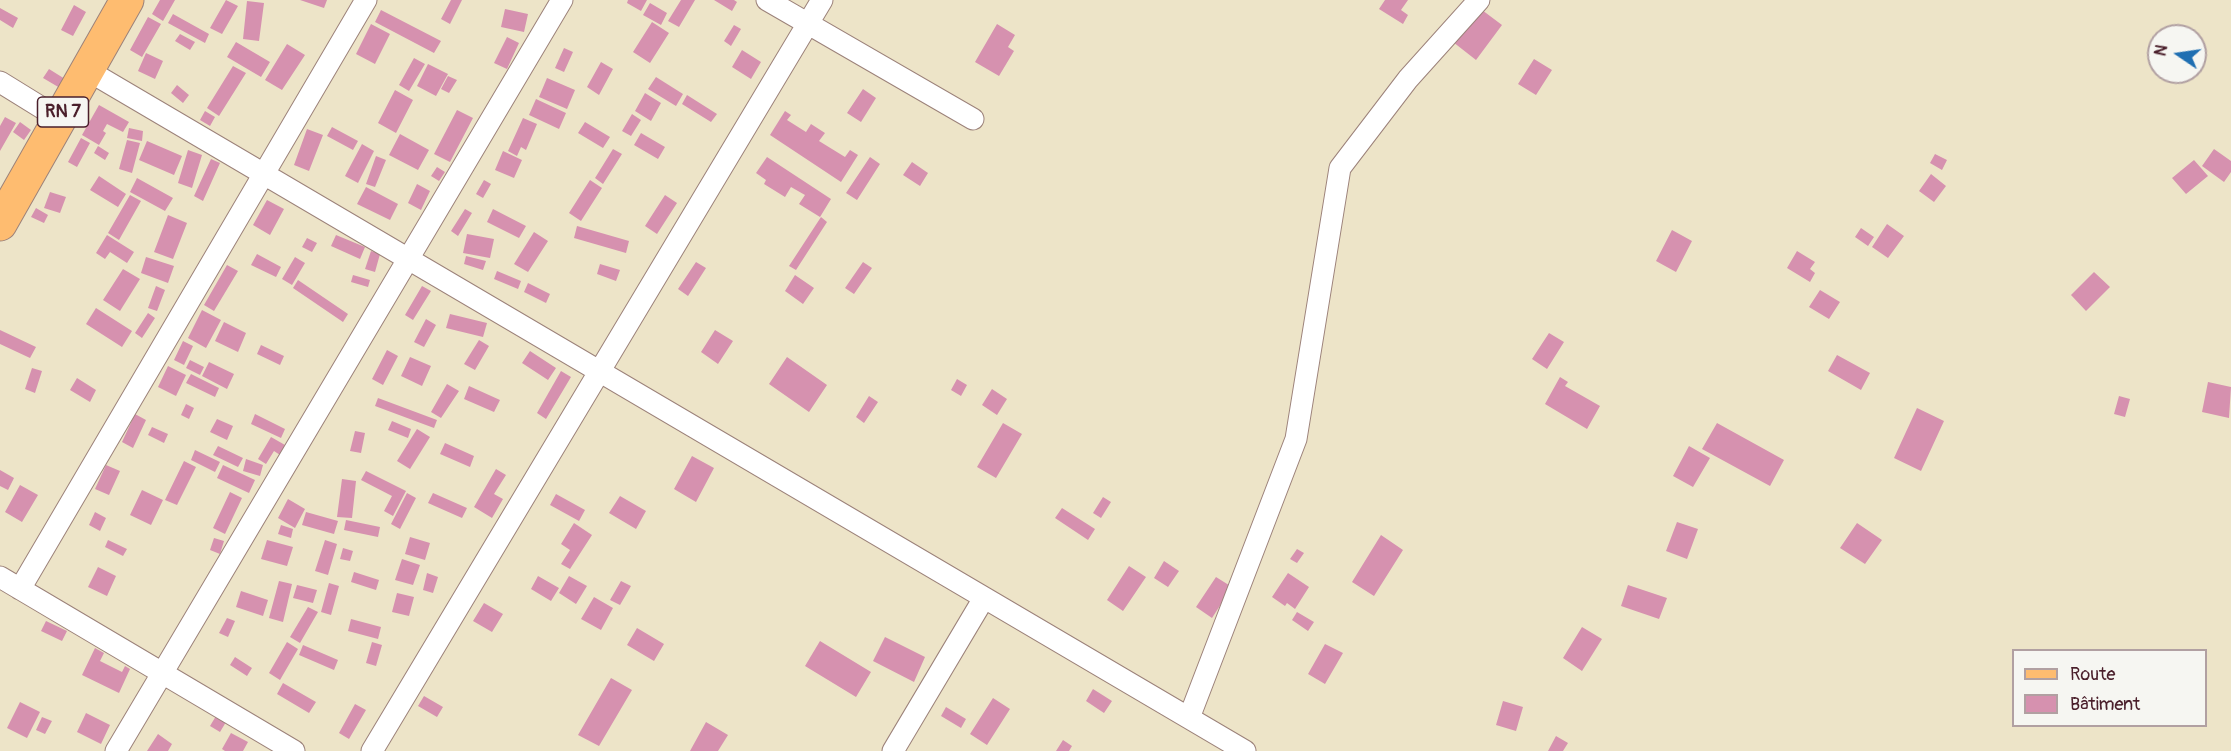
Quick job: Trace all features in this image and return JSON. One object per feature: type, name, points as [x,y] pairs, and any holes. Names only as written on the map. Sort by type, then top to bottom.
[{"type":"main road","name":"RN 7","points":[[0,224],[127,0]]},
{"type":"street","points":[[20,589],[366,0]]},
{"type":"street","points":[[116,751],[562,0]]},
{"type":"street","points":[[767,0],[973,119]]},
{"type":"street","points":[[372,751],[822,0]]},
{"type":"street","points":[[1189,718],[1296,439],[1340,168],[1408,79],[1479,0]]},
{"type":"street","points":[[87,70],[1245,751]]},
{"type":"street","points":[[0,82],[60,118]]},
{"type":"street","points":[[0,577],[294,751]]},
{"type":"street","points":[[893,751],[984,598]]},
{"type":"building","points":[[160,0],[175,0],[163,21],[152,14]]},
{"type":"building","points":[[226,0],[238,6],[222,34],[210,28]]},
{"type":"building","points":[[300,0],[327,0],[324,8]]},
{"type":"building","points":[[451,0],[462,0],[450,24],[441,19]]},
{"type":"building","points":[[628,0],[647,0],[641,11],[627,3]]},
{"type":"building","points":[[681,0],[695,0],[679,27],[668,21]]},
{"type":"building","points":[[714,0],[734,0],[737,2],[732,11]]},
{"type":"building","points":[[1385,0],[1408,0],[1401,10],[1408,15],[1403,24],[1379,9]]},
{"type":"building","points":[[247,1],[264,3],[259,41],[243,39]]},
{"type":"building","points":[[650,3],[667,13],[661,25],[643,15]]},
{"type":"building","points":[[74,5],[86,12],[73,36],[61,30]]},
{"type":"building","points":[[1478,7],[1502,25],[1476,60],[1453,42]]},
{"type":"building","points":[[0,8],[18,18],[13,28],[0,20]]},
{"type":"building","points":[[505,9],[528,14],[524,32],[501,27]]},
{"type":"building","points":[[381,10],[441,41],[434,53],[375,22]]},
{"type":"building","points":[[173,14],[209,34],[205,43],[168,23]]},
{"type":"building","points":[[148,17],[161,24],[142,57],[130,50]]},
{"type":"building","points":[[652,22],[669,33],[650,63],[633,52]]},
{"type":"building","points":[[371,24],[390,34],[375,64],[356,54]]},
{"type":"building","points":[[997,24],[1015,35],[1008,47],[1014,51],[999,76],[975,62]]},
{"type":"building","points":[[734,25],[741,29],[731,46],[724,41]]},
{"type":"building","points":[[180,34],[195,42],[190,50],[175,41]]},
{"type":"building","points":[[507,37],[519,43],[507,69],[494,63]]},
{"type":"building","points":[[236,42],[270,62],[261,77],[227,57]]},
{"type":"building","points":[[287,44],[305,55],[282,90],[265,80]]},
{"type":"building","points":[[564,48],[573,52],[564,72],[555,68]]},
{"type":"building","points":[[742,50],[761,62],[751,79],[732,67]]},
{"type":"building","points":[[146,53],[163,61],[155,79],[138,71]]},
{"type":"building","points":[[414,58],[425,64],[409,91],[399,85]]},
{"type":"building","points":[[1534,59],[1552,70],[1536,95],[1518,84]]},
{"type":"building","points":[[601,62],[613,69],[599,95],[587,87]]},
{"type":"building","points":[[428,64],[448,74],[436,96],[417,86]]},
{"type":"building","points":[[233,66],[246,73],[219,116],[207,108]]},
{"type":"building","points":[[49,69],[65,79],[60,88],[43,78]]},
{"type":"building","points":[[448,76],[457,80],[449,93],[441,89]]},
{"type":"building","points":[[656,77],[683,94],[676,106],[648,89]]},
{"type":"building","points":[[547,78],[575,90],[567,109],[539,97]]},
{"type":"building","points":[[177,85],[189,95],[183,103],[171,93]]},
{"type":"building","points":[[863,89],[876,98],[861,122],[847,113]]},
{"type":"building","points":[[395,90],[413,100],[396,133],[378,123]]},
{"type":"building","points":[[645,93],[661,103],[651,121],[635,111]]},
{"type":"building","points":[[687,95],[717,114],[711,122],[682,104]]},
{"type":"building","points":[[536,99],[566,113],[559,129],[529,115]]},
{"type":"building","points":[[99,105],[129,122],[123,132],[107,124],[103,131],[106,133],[99,145],[82,135]]},
{"type":"building","points":[[457,110],[473,118],[450,162],[434,154]]},
{"type":"building","points":[[205,111],[215,117],[210,126],[200,120]]},
{"type":"building","points":[[785,111],[791,115],[787,120],[806,132],[811,124],[825,133],[819,141],[845,157],[850,150],[858,155],[841,182],[770,135]]},
{"type":"building","points":[[632,114],[641,120],[631,136],[622,131]]},
{"type":"building","points":[[5,117],[16,123],[0,151],[0,126]]},
{"type":"building","points":[[523,118],[537,124],[526,150],[521,147],[517,156],[508,151]]},
{"type":"building","points":[[20,122],[31,130],[24,140],[13,132]]},
{"type":"building","points":[[585,122],[610,137],[603,148],[578,133]]},
{"type":"building","points":[[332,127],[358,141],[353,150],[327,136]]},
{"type":"building","points":[[129,128],[143,131],[142,141],[127,138]]},
{"type":"building","points":[[307,129],[323,135],[309,171],[294,165]]},
{"type":"building","points":[[641,133],[665,147],[658,159],[634,145]]},
{"type":"building","points":[[400,134],[429,150],[418,170],[389,155]]},
{"type":"building","points":[[81,138],[90,143],[77,167],[68,162]]},
{"type":"building","points":[[127,140],[140,143],[132,173],[119,169]]},
{"type":"building","points":[[147,141],[182,156],[174,175],[139,160]]},
{"type":"building","points":[[362,144],[374,151],[358,183],[345,176]]},
{"type":"building","points":[[98,146],[109,153],[105,160],[94,153]]},
{"type":"building","points":[[613,149],[622,154],[603,184],[595,178]]},
{"type":"building","points":[[2214,149],[2231,161],[2231,172],[2224,182],[2202,166]]},
{"type":"building","points":[[188,150],[202,155],[192,188],[178,183]]},
{"type":"building","points":[[503,151],[522,160],[514,178],[495,170]]},
{"type":"building","points":[[1935,154],[1947,160],[1942,170],[1930,163]]},
{"type":"building","points":[[376,156],[386,160],[375,187],[366,184]]},
{"type":"building","points":[[767,157],[831,199],[820,217],[799,204],[805,195],[791,187],[785,197],[764,184],[766,180],[756,173]]},
{"type":"building","points":[[870,157],[880,164],[857,200],[846,193]]},
{"type":"building","points":[[211,159],[220,163],[203,201],[194,196]]},
{"type":"building","points":[[2194,160],[2208,176],[2186,194],[2172,178]]},
{"type":"building","points":[[912,162],[928,173],[920,186],[903,175]]},
{"type":"building","points":[[437,167],[445,172],[439,181],[431,176]]},
{"type":"building","points":[[1931,174],[1946,186],[1934,202],[1919,191]]},
{"type":"building","points":[[99,176],[126,194],[118,207],[90,190]]},
{"type":"building","points":[[137,178],[173,198],[165,211],[130,192]]},
{"type":"building","points":[[484,180],[491,184],[483,198],[476,194]]},
{"type":"building","points":[[590,180],[602,188],[581,221],[569,213]]},
{"type":"building","points":[[417,184],[430,191],[421,210],[408,203]]},
{"type":"building","points":[[366,187],[398,204],[390,220],[357,204]]},
{"type":"building","points":[[50,192],[66,197],[60,213],[44,208]]},
{"type":"building","points":[[130,195],[141,201],[119,240],[108,233]]},
{"type":"building","points":[[665,195],[677,203],[657,234],[645,226]]},
{"type":"building","points":[[267,200],[284,209],[270,235],[253,225]]},
{"type":"building","points":[[36,208],[48,215],[44,223],[31,217]]},
{"type":"building","points":[[465,209],[472,213],[458,236],[451,231]]},
{"type":"building","points":[[493,209],[526,226],[519,238],[487,222]]},
{"type":"building","points":[[168,215],[187,223],[173,259],[154,252]]},
{"type":"building","points":[[821,217],[827,222],[796,270],[789,266]]},
{"type":"building","points":[[1887,224],[1904,236],[1888,258],[1872,247]]},
{"type":"building","points":[[577,226],[629,241],[626,253],[574,238]]},
{"type":"building","points":[[1861,228],[1874,237],[1868,246],[1855,237]]},
{"type":"building","points":[[1672,230],[1692,241],[1676,272],[1656,261]]},
{"type":"building","points":[[534,232],[548,241],[528,272],[514,264]]},
{"type":"building","points":[[467,234],[494,239],[490,258],[463,253]]},
{"type":"building","points":[[107,235],[134,252],[127,263],[110,252],[105,259],[96,253]]},
{"type":"building","points":[[336,235],[365,247],[360,259],[331,246]]},
{"type":"building","points":[[307,238],[317,243],[312,252],[302,247]]},
{"type":"building","points":[[371,251],[380,254],[375,272],[365,269]]},
{"type":"building","points":[[1797,251],[1815,262],[1810,269],[1815,273],[1810,282],[1787,268]]},
{"type":"building","points":[[257,254],[281,267],[276,277],[251,265]]},
{"type":"building","points":[[466,256],[486,261],[483,270],[464,264]]},
{"type":"building","points":[[146,257],[174,266],[168,283],[141,273]]},
{"type":"building","points":[[295,257],[305,263],[292,285],[282,279]]},
{"type":"building","points":[[696,262],[706,268],[688,296],[678,289]]},
{"type":"building","points":[[863,262],[872,268],[854,294],[845,288]]},
{"type":"building","points":[[600,264],[620,270],[616,281],[597,274]]},
{"type":"building","points":[[227,265],[238,271],[214,311],[204,305]]},
{"type":"building","points":[[123,269],[140,279],[120,311],[103,300]]},
{"type":"building","points":[[497,271],[521,281],[518,289],[494,279]]},
{"type":"building","points":[[2094,272],[2110,287],[2086,311],[2071,295]]},
{"type":"building","points":[[353,275],[370,280],[368,287],[351,282]]},
{"type":"building","points":[[795,275],[814,288],[803,304],[785,291]]},
{"type":"building","points":[[298,280],[348,314],[343,322],[293,288]]},
{"type":"building","points":[[528,283],[550,294],[546,303],[524,292]]},
{"type":"building","points":[[156,286],[165,290],[157,311],[148,308]]},
{"type":"building","points":[[422,286],[431,291],[413,320],[405,315]]},
{"type":"building","points":[[1820,290],[1840,302],[1829,319],[1809,307]]},
{"type":"building","points":[[96,308],[132,331],[122,347],[86,324]]},
{"type":"building","points":[[202,310],[221,320],[206,348],[188,338]]},
{"type":"building","points":[[148,313],[155,318],[142,338],[135,333]]},
{"type":"building","points":[[450,314],[487,323],[483,337],[446,328]]},
{"type":"building","points":[[426,319],[436,325],[424,347],[414,342]]},
{"type":"building","points":[[224,322],[246,333],[238,352],[215,341]]},
{"type":"building","points":[[0,330],[36,347],[30,358],[0,344]]},
{"type":"building","points":[[715,330],[733,341],[718,364],[701,352]]},
{"type":"building","points":[[1549,333],[1564,342],[1547,369],[1532,359]]},
{"type":"building","points":[[479,340],[489,346],[475,370],[464,364]]},
{"type":"building","points":[[183,341],[193,346],[184,365],[174,360]]},
{"type":"building","points":[[261,345],[284,356],[280,365],[257,354]]},
{"type":"building","points":[[387,350],[398,356],[383,385],[372,379]]},
{"type":"building","points":[[530,351],[556,368],[548,380],[522,363]]},
{"type":"building","points":[[1837,355],[1870,373],[1861,390],[1828,371]]},
{"type":"building","points":[[410,357],[431,366],[422,386],[401,376]]},
{"type":"building","points":[[787,357],[827,385],[809,412],[769,384]]},
{"type":"building","points":[[190,360],[204,367],[200,375],[186,368]]},
{"type":"building","points":[[209,362],[234,374],[227,389],[202,376]]},
{"type":"building","points":[[168,366],[186,375],[176,396],[158,387]]},
{"type":"building","points":[[32,368],[42,371],[35,393],[25,389]]},
{"type":"building","points":[[561,371],[571,377],[546,419],[537,413]]},
{"type":"building","points":[[191,374],[219,388],[215,397],[186,383]]},
{"type":"building","points":[[1560,377],[1568,382],[1565,386],[1600,406],[1587,429],[1545,404]]},
{"type":"building","points":[[77,378],[96,390],[90,402],[70,390]]},
{"type":"building","points":[[957,379],[967,385],[961,396],[951,390]]},
{"type":"building","points":[[2208,382],[2231,387],[2229,418],[2202,412]]},
{"type":"building","points":[[447,384],[459,391],[441,418],[431,412]]},
{"type":"building","points":[[469,386],[500,400],[494,412],[464,399]]},
{"type":"building","points":[[992,389],[1007,399],[997,415],[982,405]]},
{"type":"building","points":[[869,396],[878,402],[864,423],[856,417]]},
{"type":"building","points":[[2119,396],[2130,399],[2125,417],[2114,414]]},
{"type":"building","points":[[378,398],[437,420],[434,428],[375,406]]},
{"type":"building","points":[[186,404],[194,408],[189,419],[181,415]]},
{"type":"building","points":[[1917,408],[1944,421],[1921,471],[1894,458]]},
{"type":"building","points":[[135,414],[146,420],[133,448],[122,442]]},
{"type":"building","points":[[255,414],[285,429],[281,438],[251,424]]},
{"type":"building","points":[[217,419],[233,426],[227,440],[210,432]]},
{"type":"building","points":[[392,421],[411,429],[408,438],[388,430]]},
{"type":"building","points":[[1003,423],[1022,434],[996,478],[977,467]]},
{"type":"building","points":[[1717,423],[1784,460],[1770,486],[1702,449]]},
{"type":"building","points":[[152,427],[168,434],[164,443],[148,435]]},
{"type":"building","points":[[417,429],[430,437],[410,469],[397,461]]},
{"type":"building","points":[[355,431],[365,433],[361,453],[350,451]]},
{"type":"building","points":[[271,437],[285,445],[280,455],[274,451],[266,464],[258,459]]},
{"type":"building","points":[[445,443],[474,456],[470,467],[440,454]]},
{"type":"building","points":[[218,446],[243,458],[238,467],[213,455]]},
{"type":"building","points":[[1689,446],[1710,458],[1693,487],[1673,476]]},
{"type":"building","points":[[195,450],[220,462],[215,472],[191,460]]},
{"type":"building","points":[[692,456],[714,468],[696,502],[674,489]]},
{"type":"building","points":[[246,459],[263,465],[260,476],[243,471]]},
{"type":"building","points":[[184,461],[196,467],[177,505],[165,500]]},
{"type":"building","points":[[106,465],[120,471],[109,495],[95,489]]},
{"type":"building","points":[[223,465],[255,480],[249,493],[217,478]]},
{"type":"building","points":[[496,469],[506,475],[494,494],[503,499],[492,518],[474,507]]},
{"type":"building","points":[[0,470],[14,478],[8,490],[0,486]]},
{"type":"building","points":[[366,471],[406,491],[393,516],[384,511],[392,496],[361,480]]},
{"type":"building","points":[[342,479],[356,481],[352,518],[337,517]]},
{"type":"building","points":[[20,485],[38,495],[22,522],[5,512]]},
{"type":"building","points":[[142,490],[163,500],[151,525],[130,515]]},
{"type":"building","points":[[230,492],[242,498],[225,534],[213,528]]},
{"type":"building","points":[[407,493],[416,498],[400,529],[391,524]]},
{"type":"building","points":[[433,493],[467,508],[462,518],[428,503]]},
{"type":"building","points":[[556,494],[585,510],[579,521],[550,505]]},
{"type":"building","points":[[620,496],[646,511],[636,529],[609,513]]},
{"type":"building","points":[[1103,497],[1111,502],[1101,518],[1093,513]]},
{"type":"building","points":[[288,499],[305,509],[295,528],[278,518]]},
{"type":"building","points":[[1062,508],[1095,529],[1088,540],[1055,518]]},
{"type":"building","points":[[95,512],[106,518],[100,531],[89,525]]},
{"type":"building","points":[[306,512],[338,521],[334,534],[302,525]]},
{"type":"building","points":[[346,520],[380,527],[378,537],[344,530]]},
{"type":"building","points":[[1677,522],[1698,529],[1687,559],[1666,551]]},
{"type":"building","points":[[574,523],[592,535],[570,569],[561,564],[570,550],[561,544]]},
{"type":"building","points":[[1857,523],[1882,540],[1865,564],[1840,548]]},
{"type":"building","points":[[281,525],[293,529],[291,538],[278,534]]},
{"type":"building","points":[[1381,535],[1403,550],[1374,596],[1352,582]]},
{"type":"building","points":[[410,537],[430,543],[425,560],[405,554]]},
{"type":"building","points":[[214,538],[224,541],[220,554],[210,550]]},
{"type":"building","points":[[108,540],[127,549],[123,556],[105,547]]},
{"type":"building","points":[[267,540],[293,547],[287,566],[261,559]]},
{"type":"building","points":[[325,540],[337,544],[328,575],[315,571]]},
{"type":"building","points":[[343,548],[353,551],[350,561],[340,559]]},
{"type":"building","points":[[1297,549],[1304,553],[1297,563],[1290,559]]},
{"type":"building","points":[[402,559],[420,565],[413,585],[395,580]]},
{"type":"building","points":[[1164,561],[1179,571],[1168,587],[1154,578]]},
{"type":"building","points":[[1129,566],[1146,577],[1123,611],[1107,600]]},
{"type":"building","points":[[98,567],[116,576],[107,596],[88,587]]},
{"type":"building","points":[[354,572],[379,580],[376,590],[351,582]]},
{"type":"building","points":[[427,573],[438,577],[433,593],[423,590]]},
{"type":"building","points":[[1288,573],[1309,587],[1295,609],[1287,603],[1285,606],[1272,597]]},
{"type":"building","points":[[538,576],[559,588],[551,601],[531,589]]},
{"type":"building","points":[[569,576],[587,586],[576,604],[559,593]]},
{"type":"building","points":[[1216,577],[1232,587],[1212,618],[1196,607]]},
{"type":"building","points":[[279,581],[292,584],[283,622],[269,618]]},
{"type":"building","points":[[621,581],[631,586],[620,605],[610,600]]},
{"type":"building","points":[[329,583],[339,586],[331,615],[321,612]]},
{"type":"building","points":[[297,585],[317,590],[313,603],[293,598]]},
{"type":"building","points":[[1628,585],[1667,598],[1659,619],[1621,606]]},
{"type":"building","points":[[241,591],[268,600],[263,616],[236,607]]},
{"type":"building","points":[[397,593],[414,597],[409,616],[392,612]]},
{"type":"building","points":[[594,597],[613,608],[601,630],[581,619]]},
{"type":"building","points":[[484,603],[503,614],[492,632],[473,621]]},
{"type":"building","points":[[308,607],[318,612],[300,643],[290,637]]},
{"type":"building","points":[[1297,612],[1314,622],[1308,631],[1292,620]]},
{"type":"building","points":[[227,618],[235,621],[228,637],[219,633]]},
{"type":"building","points":[[351,619],[381,627],[378,639],[348,631]]},
{"type":"building","points":[[46,621],[67,631],[62,641],[41,631]]},
{"type":"building","points":[[1582,627],[1602,639],[1582,671],[1563,658]]},
{"type":"building","points":[[637,628],[664,644],[654,661],[627,645]]},
{"type":"building","points":[[885,637],[925,657],[914,682],[873,661]]},
{"type":"building","points":[[820,641],[871,672],[856,697],[805,666]]},
{"type":"building","points":[[287,642],[298,649],[280,680],[269,673]]},
{"type":"building","points":[[372,642],[382,645],[376,666],[366,663]]},
{"type":"building","points":[[1325,644],[1343,653],[1325,684],[1308,674]]},
{"type":"building","points":[[303,645],[338,660],[334,670],[299,655]]},
{"type":"building","points":[[95,648],[104,653],[100,661],[122,672],[125,666],[130,669],[119,693],[82,675]]},
{"type":"building","points":[[235,657],[252,668],[247,676],[230,665]]},
{"type":"building","points":[[611,678],[632,690],[599,746],[578,735]]},
{"type":"building","points":[[283,683],[316,702],[309,713],[277,694]]},
{"type":"building","points":[[1093,689],[1112,701],[1104,713],[1086,701]]},
{"type":"building","points":[[424,696],[443,707],[437,717],[418,706]]},
{"type":"building","points":[[993,698],[1010,709],[987,745],[970,734]]},
{"type":"building","points":[[1503,701],[1523,707],[1516,731],[1496,725]]},
{"type":"building","points":[[20,702],[40,712],[27,738],[7,728]]},
{"type":"building","points":[[355,704],[366,710],[349,739],[339,733]]},
{"type":"building","points":[[946,707],[966,719],[961,728],[941,716]]},
{"type":"building","points":[[86,713],[110,725],[101,744],[77,732]]},
{"type":"building","points":[[216,716],[226,722],[220,732],[210,726]]},
{"type":"building","points":[[42,717],[52,721],[45,734],[36,730]]},
{"type":"building","points":[[706,722],[728,735],[718,751],[690,751]]},
{"type":"building","points":[[231,733],[248,742],[243,751],[222,749]]},
{"type":"building","points":[[158,734],[172,744],[168,751],[147,751]]},
{"type":"building","points":[[1556,736],[1568,743],[1563,751],[1548,751]]},
{"type":"building","points":[[1063,740],[1072,746],[1069,751],[1056,751]]}]
